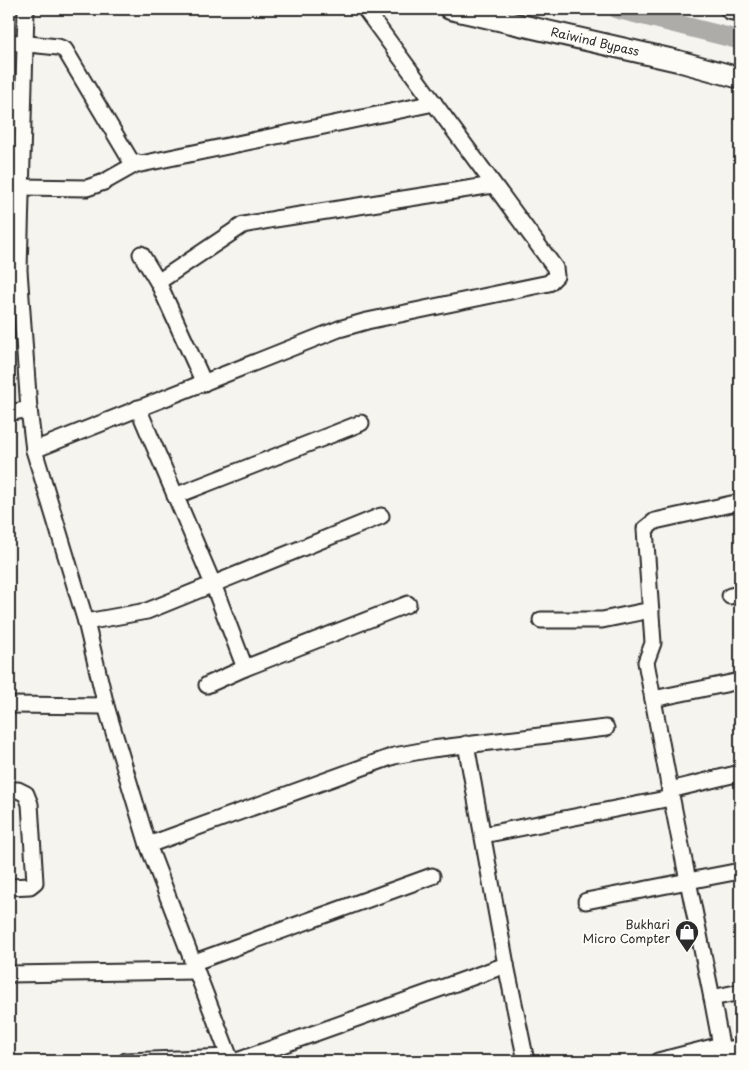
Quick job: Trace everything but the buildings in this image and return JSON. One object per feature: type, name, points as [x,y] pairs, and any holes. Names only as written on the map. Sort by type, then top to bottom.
[{"type":"main road","name":"Raiwind Bypass","points":[[450,9],[678,61],[740,78]]},
{"type":"main road","points":[[731,9],[740,11]]},
{"type":"street","points":[[26,9],[22,187],[14,270],[34,450],[86,622],[106,706],[148,845],[194,967],[232,1060]]},
{"type":"street","points":[[34,450],[348,326],[549,283],[556,276],[554,268],[365,9]]},
{"type":"street","points":[[9,42],[24,42],[58,47],[65,50],[131,161],[136,164]]},
{"type":"street","points":[[22,187],[87,188],[104,182],[136,164],[434,103]]},
{"type":"street","points":[[158,282],[243,225],[493,185]]},
{"type":"street","points":[[141,254],[158,282],[204,382]]},
{"type":"street","points":[[138,408],[213,584],[245,668]]},
{"type":"street","points":[[9,413],[29,410]]},
{"type":"street","points":[[175,496],[361,423]]},
{"type":"street","points":[[722,1053],[646,662],[653,644],[645,530],[655,520],[740,502]]},
{"type":"street","points":[[86,622],[147,610],[381,516]]},
{"type":"street","points":[[207,685],[245,668],[408,604]]},
{"type":"street","points":[[541,620],[602,620],[651,610]]},
{"type":"street","points":[[653,699],[740,681]]},
{"type":"street","points":[[9,705],[106,706]]},
{"type":"street","points":[[148,845],[394,756],[466,744],[606,728]]},
{"type":"street","points":[[466,744],[506,965],[526,1061]]},
{"type":"street","points":[[483,835],[577,818],[671,794],[740,773]]},
{"type":"street","points":[[9,790],[18,790],[26,794],[30,804],[35,882],[30,886],[9,887]]},
{"type":"street","points":[[586,901],[740,871]]},
{"type":"street","points":[[9,974],[194,967],[432,876]]},
{"type":"street","points":[[126,1061],[232,1060],[506,965]]},
{"type":"street","points":[[712,998],[740,992]]},
{"type":"street","points":[[658,1061],[722,1053],[740,1047]]},
{"type":"waterway","points":[[617,9],[740,40]]},
{"type":"place","name":"Bukhari Micro Compter","points":[[687,953]]}]
